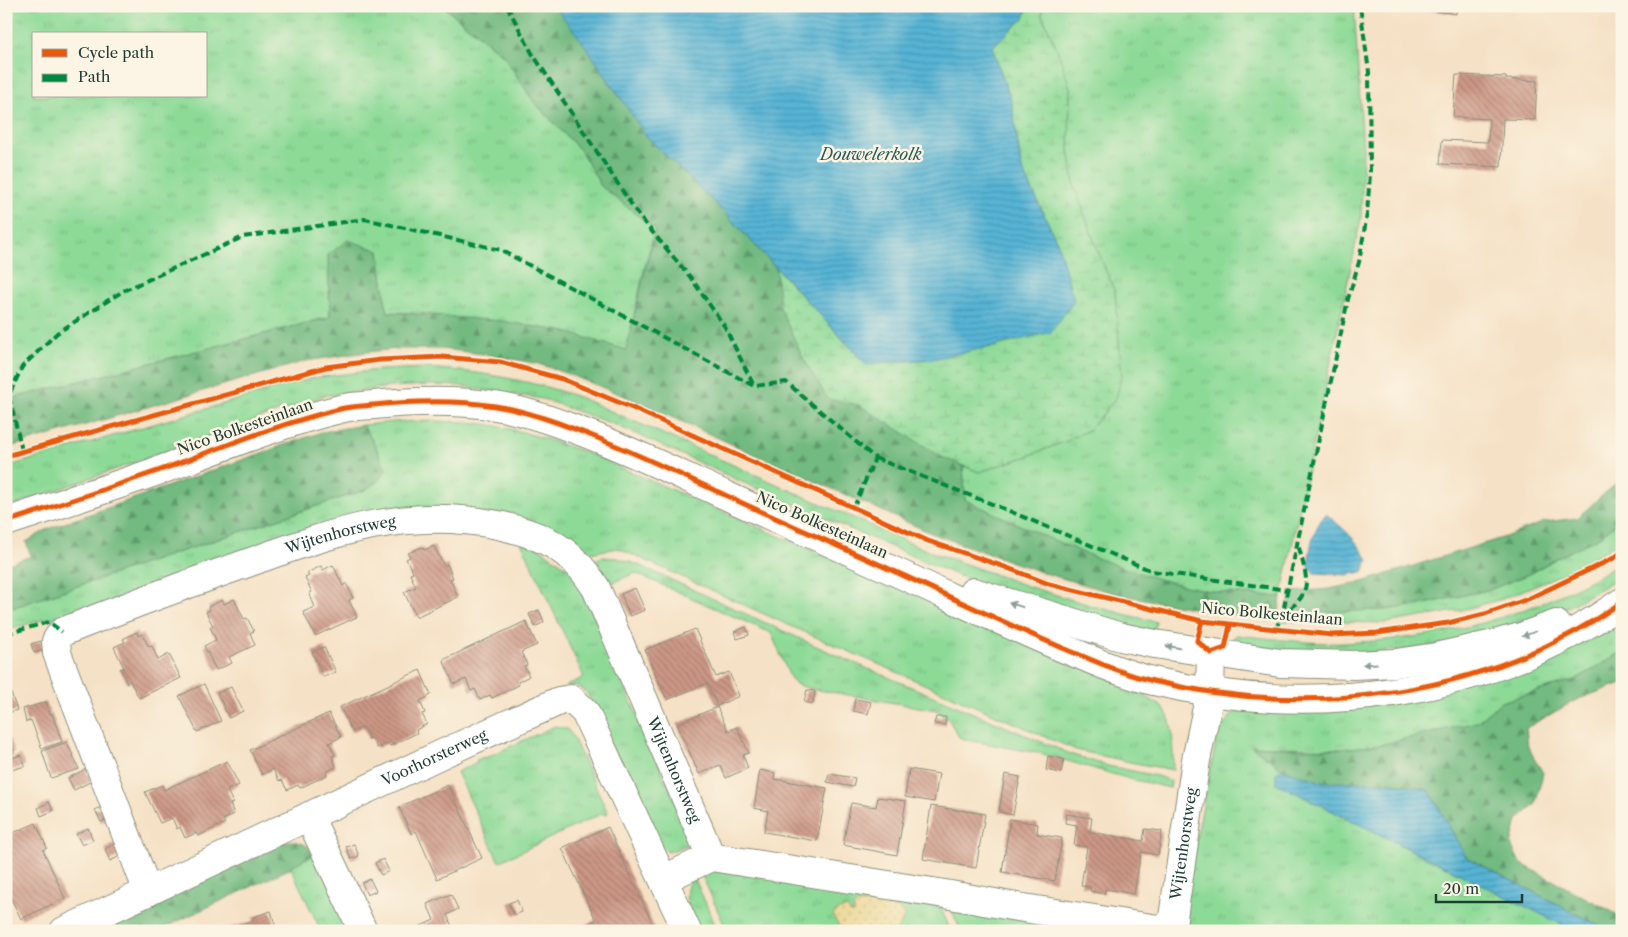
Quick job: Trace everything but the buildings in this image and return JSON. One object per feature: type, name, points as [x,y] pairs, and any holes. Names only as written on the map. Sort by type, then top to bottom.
[{"type":"street","name":"Nico Bolkesteinlaan","points":[[6,522],[253,436],[345,407],[440,402],[494,406],[557,422],[617,445],[1041,639],[1148,680],[1210,693],[1264,699],[1340,698],[1396,692],[1432,685],[1512,661],[1542,649],[1590,624],[1622,602]]},
{"type":"street","name":"Wijtenhorstweg","points":[[148,892],[56,653],[56,641],[62,632],[170,591],[318,538],[376,523],[431,518],[474,521],[524,531],[544,538],[578,562],[596,588],[712,857],[1171,931],[1196,760],[1210,693],[1211,653]]},
{"type":"street","name":"Nico Bolkesteinlaan","points":[[858,554],[940,582],[1121,637],[1211,653],[1280,662],[1354,665],[1420,660],[1490,646],[1521,637],[1557,624],[1622,594]]},
{"type":"street","name":"Voorhorsterweg","points":[[64,931],[488,733],[560,701],[571,699],[584,712],[687,931]]},
{"type":"street","points":[[309,816],[363,931]]},
{"type":"street","points":[[664,879],[712,857]]},
{"type":"green space","points":[[6,6],[443,6],[504,56],[534,102],[581,151],[601,186],[655,229],[626,350],[565,332],[420,313],[387,312],[379,251],[328,255],[330,317],[6,400]]},
{"type":"green space","points":[[443,6],[554,6],[727,215],[776,268],[780,307],[802,356],[828,399],[859,405],[942,457],[963,466],[965,500],[1082,552],[1142,574],[1205,590],[1281,597],[1279,612],[1272,621],[1203,610],[1117,594],[1044,573],[936,535],[622,395],[539,364],[492,355],[442,349],[396,349],[306,361],[6,448],[6,400],[330,317],[328,255],[348,240],[379,251],[387,312],[502,321],[566,332],[626,350],[655,229],[601,186],[581,151],[534,102],[504,56]]},
{"type":"green space","points":[[1028,6],[1043,6],[1042,16],[1057,49],[1070,88],[1069,149],[1074,185],[1115,292],[1122,376],[1116,398],[1091,428],[1067,441],[979,472],[942,457],[859,405],[828,399],[802,356],[780,307],[776,268],[866,364],[1058,244],[1021,166],[1012,104],[992,47],[1024,18]]},
{"type":"green space","points":[[1043,6],[1354,6],[1363,150],[1361,219],[1281,597],[1204,590],[1142,574],[1082,552],[965,500],[963,466],[979,472],[1067,441],[1091,428],[1116,398],[1117,326],[1115,292],[1074,185],[1069,149],[1070,88],[1057,49],[1042,15]]},
{"type":"green space","points":[[424,368],[464,371],[503,377],[581,398],[926,550],[1030,587],[1096,607],[1156,622],[1154,633],[1061,609],[956,575],[616,425],[543,399],[460,386],[389,387],[323,396],[6,508],[6,467],[312,378],[378,370]]},
{"type":"green space","points":[[435,421],[472,422],[506,428],[592,455],[1128,688],[1159,705],[1168,715],[1172,730],[1173,770],[1076,750],[786,624],[618,548],[589,553],[552,529],[501,515],[419,507],[66,616],[45,619],[6,630],[6,610],[365,490],[386,470],[376,447],[363,425]]},
{"type":"green space","points":[[363,425],[376,447],[386,470],[378,481],[365,490],[6,610],[6,565],[31,556],[26,542],[48,529],[322,432]]},
{"type":"green space","points":[[1622,478],[1622,519],[1596,539],[1562,555],[1531,573],[1492,589],[1420,605],[1384,610],[1287,613],[1291,592],[1329,589],[1359,583],[1505,537],[1545,522],[1577,518]]},
{"type":"green space","points":[[1622,519],[1621,542],[1562,574],[1502,599],[1462,610],[1387,623],[1280,621],[1287,613],[1384,610],[1420,605],[1492,589],[1531,573],[1562,555],[1596,539]]},
{"type":"green space","points":[[521,542],[539,548],[575,573],[693,843],[668,852],[659,845],[587,693],[578,686],[566,686],[584,677]]},
{"type":"green space","points":[[602,557],[618,558],[639,565],[840,657],[1073,755],[1108,766],[1157,776],[1171,781],[1170,788],[1130,779],[1043,754],[967,740],[959,737],[947,717],[936,710],[807,688],[796,684],[790,677],[771,633],[635,573],[605,586],[593,561]]},
{"type":"green space","points":[[1622,562],[1622,576],[1568,607],[1542,617],[1453,644],[1351,655],[1231,646],[1234,637],[1237,635],[1303,642],[1337,643],[1407,638],[1439,633],[1503,617],[1534,606],[1593,579]]},
{"type":"green space","points":[[1622,622],[1622,652],[1575,680],[1501,702],[1477,722],[1379,745],[1341,749],[1252,746],[1283,769],[1276,774],[1300,795],[1575,931],[1188,931],[1180,917],[1216,742],[1221,728],[1235,713],[1248,705],[1512,671]]},
{"type":"green space","points":[[1622,652],[1622,683],[1576,700],[1526,728],[1528,747],[1543,773],[1535,805],[1517,820],[1511,845],[1520,863],[1622,917],[1622,931],[1609,931],[1466,857],[1429,790],[1390,782],[1321,782],[1283,769],[1251,746],[1340,749],[1379,745],[1477,722],[1501,702],[1575,680]]},
{"type":"green space","points":[[555,726],[567,729],[572,735],[608,813],[605,815],[603,813],[499,862],[457,772],[477,762],[476,760],[485,758]]},
{"type":"green space","points":[[292,841],[305,845],[315,854],[291,866],[291,868],[157,931],[95,931],[283,842]]},
{"type":"green space","points":[[315,854],[351,931],[321,931],[290,866]]},
{"type":"green space","points":[[718,865],[938,902],[951,931],[727,931],[700,871]]},
{"type":"green space","points":[[693,875],[718,931],[699,931],[692,916],[686,897]]},
{"type":"green space","points":[[950,907],[1092,931],[1000,931],[978,928],[977,931],[961,931]]},
{"type":"sand","points":[[882,903],[898,909],[905,915],[897,931],[855,931],[839,926],[833,916],[836,911],[846,908],[851,913],[855,913],[853,907],[857,904]]},
{"type":"water","name":"Douwelerkolk","points":[[554,6],[1028,6],[1024,18],[992,47],[1012,104],[1021,166],[1058,244],[1074,301],[1051,332],[932,359],[866,364],[727,215],[647,137],[582,41]]},
{"type":"water","points":[[1326,514],[1349,535],[1364,553],[1368,560],[1363,572],[1347,575],[1314,573],[1308,566],[1315,532]]},
{"type":"water","points":[[1283,769],[1321,782],[1390,782],[1429,790],[1466,857],[1609,931],[1575,931],[1300,795],[1276,783],[1276,773]]},
{"type":"marked path","points":[[507,6],[532,53],[639,216],[691,278],[725,327],[754,386]]},
{"type":"marked path","points":[[1276,630],[1284,607],[1348,299],[1359,262],[1367,214],[1370,174],[1369,72],[1360,6]]},
{"type":"marked path","points":[[22,451],[9,395],[22,367],[57,333],[123,291],[243,237],[365,219],[501,250],[754,386],[786,382],[875,458],[854,507]]},
{"type":"marked path","points":[[875,458],[1002,508],[1152,571],[1287,590]]},
{"type":"marked path","points":[[1280,616],[1299,600],[1304,592],[1306,576],[1298,544]]},
{"type":"marked path","points":[[6,634],[49,622],[62,632]]},
{"type":"cycle path","points":[[6,456],[326,367],[380,360],[442,357],[500,362],[562,379],[630,407],[928,541],[1049,584],[1202,621],[1332,635],[1377,633],[1448,623],[1485,614],[1528,599],[1614,558],[1622,552]]},
{"type":"cycle path","points":[[6,522],[149,474],[275,428],[318,415],[357,406],[450,402],[480,404],[516,410],[577,430],[615,445],[1048,642],[1125,673],[1153,681],[1213,692],[1274,698],[1336,698],[1396,691],[1456,679],[1514,660],[1570,634],[1622,602]]},
{"type":"cycle path","points":[[1202,621],[1197,641],[1211,653],[1225,648],[1230,625]]}]
